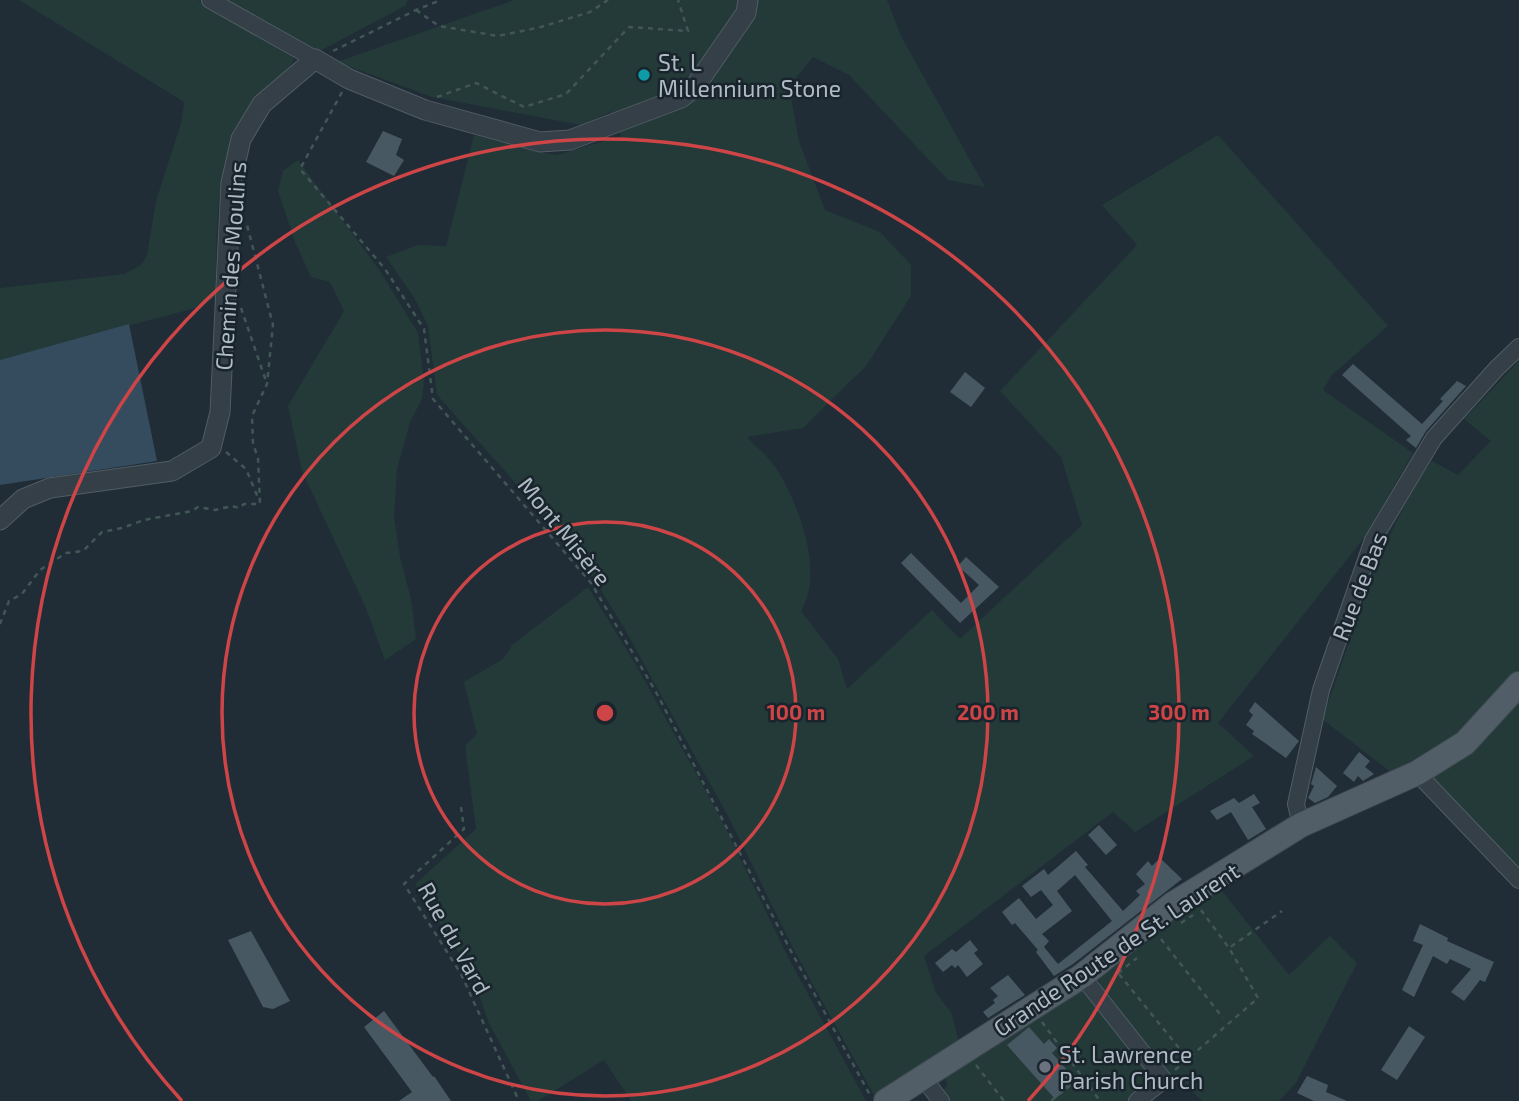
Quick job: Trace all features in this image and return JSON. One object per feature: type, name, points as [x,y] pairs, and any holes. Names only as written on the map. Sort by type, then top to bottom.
[{"type":"main road","name":"Grande Route de St. Laurent","points":[[886,1101],[1086,982],[1173,904],[1301,825],[1417,773],[1465,743],[1519,684]]},
{"type":"street","points":[[210,0],[349,79],[413,105],[540,142],[570,140],[681,98],[694,88],[746,13],[748,0]]},
{"type":"street","name":"Chemin des Moulins","points":[[213,442],[220,412],[231,183],[241,139],[262,104],[315,59]]},
{"type":"street","name":"Rue de Bas","points":[[1301,825],[1296,804],[1321,690],[1373,540],[1434,438],[1519,347]]},
{"type":"street","points":[[0,520],[23,499],[50,488],[172,471],[212,448],[213,442]]},
{"type":"street","points":[[1417,773],[1519,880]]},
{"type":"street","points":[[1086,982],[1164,1080],[1137,1101]]},
{"type":"street","points":[[923,1078],[941,1101]]},
{"type":"path","points":[[315,59],[441,0]]},
{"type":"path","points":[[416,10],[439,26],[498,36],[541,27],[590,12],[608,0]]},
{"type":"path","points":[[413,105],[476,83],[524,107],[566,94],[629,27],[688,31],[678,0]]},
{"type":"path","name":"Mont Misère","points":[[349,79],[300,169],[385,269],[425,329],[433,399],[591,583],[656,692],[793,955],[873,1101]]},
{"type":"path","points":[[225,283],[244,313],[267,384]]},
{"type":"path","points":[[213,442],[246,469],[260,503]]},
{"type":"path","name":"Rue du Vard","points":[[461,807],[464,829],[404,884],[461,974],[519,1101]]},
{"type":"path","points":[[1164,1080],[1258,998],[1229,948],[1201,910]]},
{"type":"path","points":[[1229,948],[1282,911]]},
{"type":"path","points":[[1161,939],[1223,1018]]},
{"type":"path","points":[[1086,982],[1118,973],[1183,1053]]},
{"type":"path","points":[[1037,1015],[1100,1101]]},
{"type":"path","points":[[973,1060],[1004,1101]]},
{"type":"path","points":[[1051,1101],[1082,1077]]},
{"type":"green space","points":[[19,0],[198,0],[291,52],[294,60],[241,126],[228,155],[220,194],[215,297],[203,306],[0,360],[0,288],[124,274],[141,265],[147,255],[156,201],[182,120],[184,102]]},
{"type":"green space","points":[[219,0],[408,0],[405,6],[318,52]]},
{"type":"green space","points":[[514,0],[887,0],[901,36],[985,187],[948,180],[849,75],[813,57],[789,86],[799,141],[825,210],[880,232],[911,265],[911,296],[866,366],[803,428],[747,437],[776,468],[795,504],[810,560],[808,596],[801,611],[838,659],[847,689],[932,610],[960,639],[1082,525],[1061,457],[1000,391],[1137,245],[1102,205],[1218,135],[1388,326],[1332,375],[1323,390],[1413,453],[1364,538],[1218,723],[1254,756],[1135,832],[1113,812],[924,956],[936,993],[951,1012],[960,1045],[875,1097],[794,950],[728,816],[623,626],[592,576],[512,479],[437,395],[428,326],[415,299],[386,257],[418,245],[446,246],[474,135],[557,155],[621,136],[611,112],[581,125],[432,97],[337,62]]},
{"type":"green space","points":[[298,160],[380,271],[418,333],[424,383],[422,399],[410,422],[397,469],[394,517],[400,557],[411,599],[416,639],[385,660],[366,608],[302,471],[288,406],[344,311],[330,282],[311,277],[295,242],[278,191],[283,171]]},
{"type":"green space","points":[[1519,361],[1519,671],[1453,737],[1392,773],[1322,719],[1382,554],[1413,491],[1432,461],[1458,475],[1491,441],[1464,419]]},
{"type":"green space","points":[[588,587],[636,665],[719,815],[788,957],[866,1101],[631,1101],[604,1060],[538,1101],[531,1101],[489,1023],[471,973],[415,884],[476,829],[465,746],[477,734],[464,682],[503,659],[513,644]]},
{"type":"green space","points":[[1519,699],[1519,872],[1431,778]]},
{"type":"green space","points":[[1218,886],[1289,975],[1330,936],[1357,963],[1296,1083],[1279,1101],[1203,1101],[1171,1075],[1100,990],[1099,978],[1137,943],[1144,945],[1180,911]]},
{"type":"green space","points":[[1080,984],[1150,1067],[1152,1079],[1145,1090],[1130,1101],[946,1101],[941,1094],[947,1085],[945,1073]]},
{"type":"water","points":[[129,324],[157,461],[0,485],[0,360]]},
{"type":"building","points":[[383,131],[402,139],[396,155],[404,160],[394,176],[366,162]]},
{"type":"building","points":[[1353,364],[1422,424],[1457,381],[1466,386],[1426,431],[1416,448],[1406,440],[1411,436],[1342,375]]},
{"type":"building","points":[[965,372],[985,388],[971,407],[950,392]]},
{"type":"building","points":[[911,553],[961,603],[979,585],[958,566],[966,557],[999,587],[960,623],[901,563]]},
{"type":"building","points":[[1255,702],[1299,741],[1286,758],[1252,734],[1254,731],[1246,725],[1253,715],[1249,711]]},
{"type":"building","points":[[1359,752],[1370,761],[1365,767],[1374,774],[1363,781],[1358,776],[1354,782],[1343,773]]},
{"type":"building","points":[[1316,767],[1337,786],[1328,797],[1315,803],[1308,798],[1314,786],[1311,784]]},
{"type":"building","points":[[1254,794],[1260,803],[1252,807],[1266,829],[1248,840],[1231,812],[1217,820],[1210,811],[1234,798],[1239,803]]},
{"type":"building","points":[[1099,825],[1117,845],[1106,855],[1088,835]]},
{"type":"building","points":[[1076,851],[1088,865],[1085,867],[1123,911],[1140,895],[1136,891],[1145,884],[1136,874],[1148,861],[1152,866],[1160,858],[1182,879],[1054,976],[1036,952],[1038,950],[1002,912],[1019,898],[1036,919],[1053,905],[1041,890],[1031,897],[1022,886],[1044,869],[1048,875]],"holes":[[[1075,875],[1112,921],[1058,964],[1044,947],[1049,941],[1042,934],[1072,911],[1057,891]]]},
{"type":"building","points":[[1420,924],[1448,938],[1447,941],[1494,962],[1485,982],[1480,980],[1464,1001],[1451,992],[1471,969],[1450,959],[1447,964],[1433,956],[1414,997],[1402,990],[1423,945],[1413,941]]},
{"type":"building","points":[[251,931],[290,1001],[273,1009],[263,1007],[228,940]]},
{"type":"building","points":[[970,940],[978,950],[974,953],[983,964],[967,977],[958,965],[955,968],[952,965],[943,972],[935,963],[952,949],[956,952]]},
{"type":"building","points":[[1008,975],[1025,995],[988,1018],[983,1012],[995,1003],[993,1000],[998,996],[990,988]]},
{"type":"building","points":[[384,1011],[451,1101],[399,1101],[412,1092],[364,1027]]},
{"type":"building","points":[[1409,1026],[1425,1037],[1397,1080],[1381,1070]]},
{"type":"building","name":"St. Lawrence Parish Church","points":[[1029,1027],[1044,1044],[1049,1039],[1057,1048],[1052,1053],[1076,1080],[1055,1099],[1007,1045]]},
{"type":"building","points":[[1307,1076],[1328,1085],[1326,1092],[1347,1101],[1314,1101],[1297,1093]]},
{"type":"place","name":"St. L Millennium Stone","points":[[644,75]]},
{"type":"place","name":"St. Lawrence Parish Church","points":[[1045,1067]]}]
